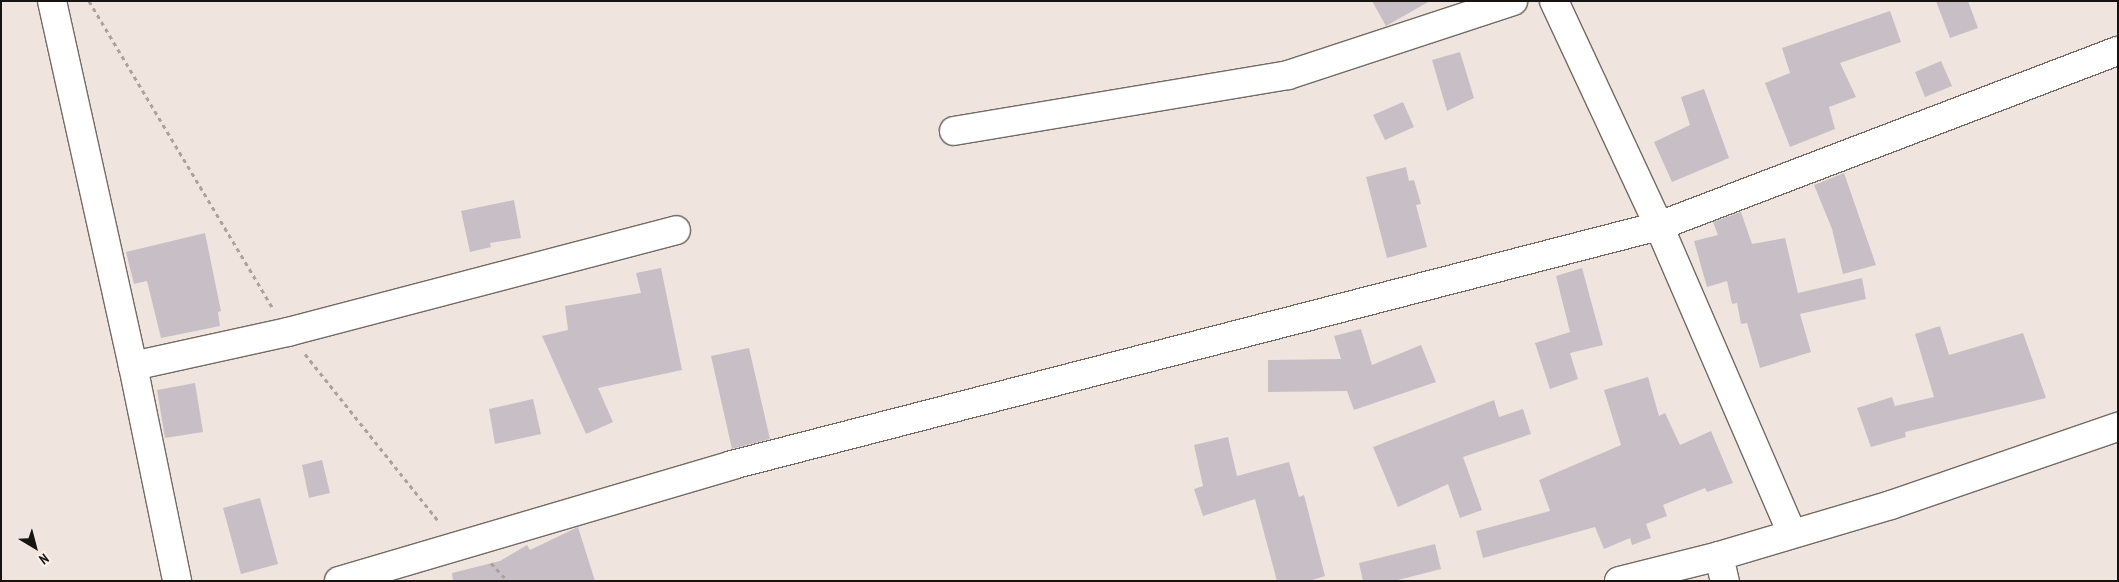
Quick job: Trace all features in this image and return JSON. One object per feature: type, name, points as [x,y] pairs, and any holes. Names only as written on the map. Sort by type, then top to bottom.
[{"type":"street","points":[[52,1],[133,366],[177,581]]},
{"type":"street","points":[[954,131],[1288,75],[1513,1]]},
{"type":"street","points":[[1554,1],[1659,226],[1792,534]]},
{"type":"street","points":[[339,581],[732,465],[1659,226],[2118,51]]},
{"type":"street","points":[[133,366],[288,332],[676,230]]},
{"type":"street","points":[[1619,581],[1722,568],[1792,534],[1910,498],[2118,427]]},
{"type":"building","points":[[1372,1],[1430,1],[1386,26]]},
{"type":"building","points":[[1936,1],[1968,1],[1978,28],[1950,38]]},
{"type":"building","points":[[1890,11],[1901,42],[1840,63],[1856,97],[1829,107],[1835,129],[1790,147],[1765,83],[1790,73],[1782,48]]},
{"type":"building","points":[[1460,52],[1474,98],[1447,111],[1432,60]]},
{"type":"building","points":[[1941,61],[1952,86],[1925,97],[1915,72]]},
{"type":"building","points":[[1704,89],[1729,158],[1672,182],[1654,142],[1690,125],[1681,97]]},
{"type":"building","points":[[1403,102],[1414,127],[1385,140],[1373,115]]},
{"type":"building","points":[[1406,167],[1409,181],[1414,180],[1421,204],[1416,205],[1427,247],[1387,258],[1366,177]]},
{"type":"building","points":[[1844,173],[1876,265],[1843,274],[1832,229],[1814,185]]},
{"type":"building","points":[[514,200],[521,238],[490,243],[491,247],[470,252],[461,211]]},
{"type":"building","points":[[1741,212],[1752,244],[1785,238],[1798,293],[1862,278],[1866,299],[1800,314],[1811,352],[1760,368],[1747,323],[1741,324],[1737,303],[1732,304],[1727,281],[1707,287],[1694,241],[1718,235],[1713,222]]},
{"type":"building","points":[[205,233],[221,311],[218,312],[220,326],[161,338],[147,281],[134,284],[126,252]]},
{"type":"building","points":[[661,268],[682,370],[598,388],[613,422],[586,434],[542,336],[568,330],[565,306],[641,293],[636,273]]},
{"type":"building","points":[[1582,268],[1603,345],[1570,353],[1578,379],[1550,389],[1535,343],[1570,332],[1556,276]]},
{"type":"building","points":[[1940,326],[1949,355],[2023,333],[2046,398],[1905,432],[1906,437],[1871,447],[1857,408],[1892,397],[1895,406],[1934,397],[1915,334]]},
{"type":"building","points":[[1361,329],[1372,365],[1421,345],[1436,382],[1354,410],[1347,391],[1268,392],[1268,360],[1341,359],[1334,336]]},
{"type":"building","points":[[749,348],[770,439],[732,449],[711,356]]},
{"type":"building","points":[[1648,377],[1659,416],[1665,413],[1680,445],[1711,431],[1733,483],[1707,492],[1705,488],[1663,505],[1667,516],[1646,524],[1651,538],[1632,545],[1630,538],[1604,549],[1595,527],[1483,558],[1476,531],[1550,511],[1539,480],[1621,445],[1604,390]]},
{"type":"building","points":[[195,383],[203,432],[165,438],[157,390]]},
{"type":"building","points":[[533,399],[541,434],[495,444],[489,409]]},
{"type":"building","points":[[1494,400],[1499,417],[1523,409],[1531,434],[1463,457],[1482,510],[1460,518],[1448,484],[1398,507],[1373,447]]},
{"type":"building","points":[[1228,437],[1237,476],[1289,462],[1299,497],[1304,495],[1325,576],[1309,581],[1277,581],[1255,499],[1203,516],[1194,489],[1203,486],[1194,445]]},
{"type":"building","points":[[322,460],[330,493],[309,498],[302,465]]},
{"type":"building","points":[[260,498],[278,564],[241,574],[223,508]]},
{"type":"building","points":[[578,527],[595,581],[453,581],[452,573],[500,561],[527,545],[530,550]]},
{"type":"building","points":[[1435,544],[1441,569],[1394,581],[1363,581],[1359,563]]}]
